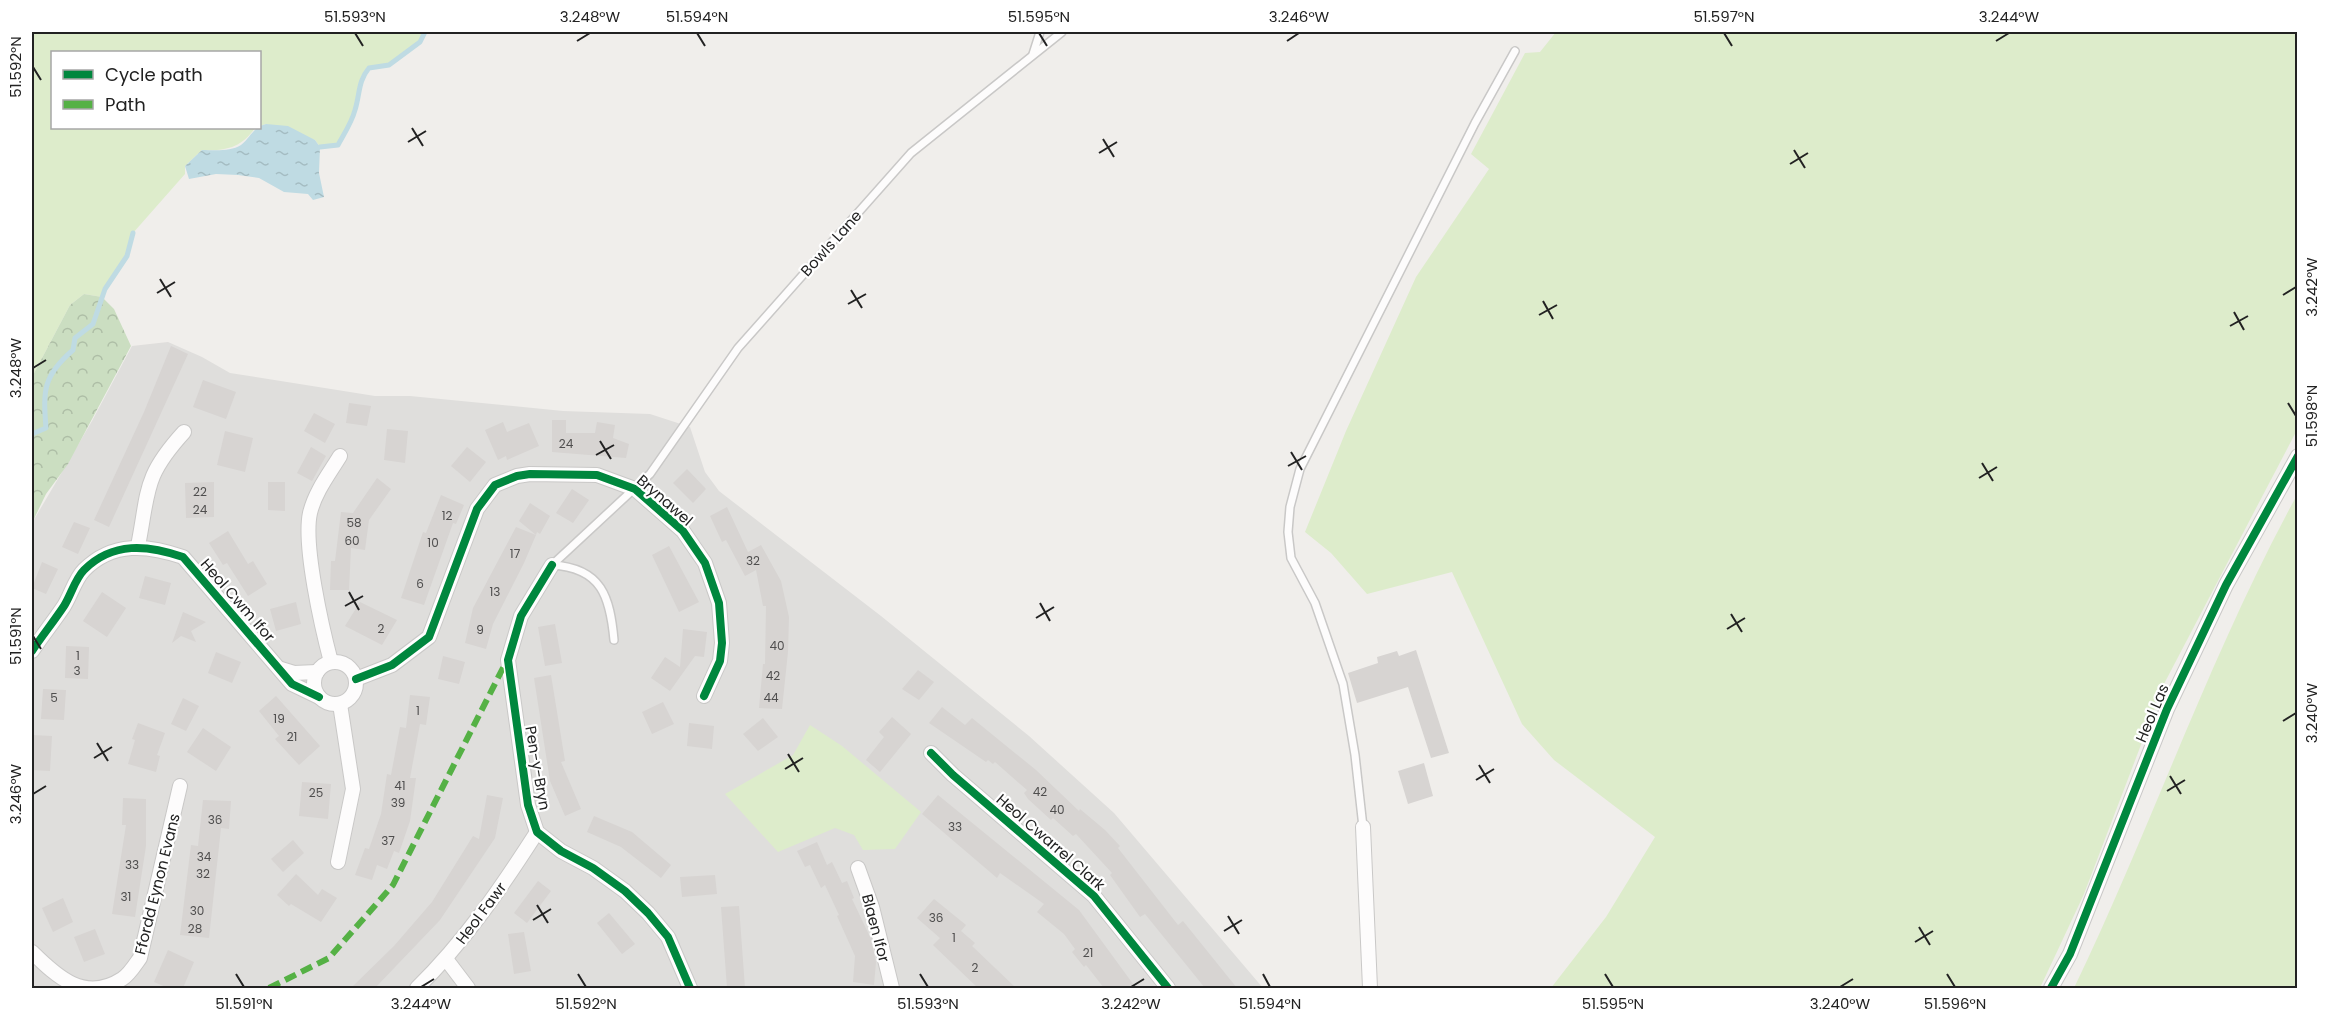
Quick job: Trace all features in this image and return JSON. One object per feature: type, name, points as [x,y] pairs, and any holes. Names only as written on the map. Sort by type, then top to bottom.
[{"type":"street","points":[[138,546],[151,476],[161,458],[184,432]]},
{"type":"street","points":[[331,662],[320,614],[309,522],[317,493],[340,456]]},
{"type":"street","name":"Heol Las","points":[[2050,988],[2070,954],[2167,709],[2226,585],[2298,456]]},
{"type":"street","name":"Brynawel","points":[[356,678],[393,665],[429,638],[477,509],[495,485],[518,476],[580,474],[612,478],[636,489],[683,531],[695,547],[712,580],[722,623],[720,661],[704,696]]},
{"type":"street","name":"Heol Cwm Ifor","points":[[32,651],[64,606],[83,571],[108,552],[138,546],[161,549],[183,557],[292,684],[319,697]]},
{"type":"street","name":"Pen-y-Bryn","points":[[552,566],[521,616],[507,660],[528,805],[537,832],[561,851],[593,868],[626,891],[648,913],[668,937],[690,988]]},
{"type":"street","points":[[281,669],[294,673],[317,672],[331,662],[347,665],[356,678],[356,690],[352,697],[340,704],[326,703],[319,697],[314,686],[317,672]]},
{"type":"street","points":[[338,862],[353,789],[340,704]]},
{"type":"street","name":"Heol Cwarrel Clark","points":[[931,753],[952,775],[1094,896],[1168,988]]},
{"type":"street","name":"Ffordd Eynon Evans","points":[[32,952],[57,978],[75,987],[105,986],[123,979],[140,958],[180,786]]},
{"type":"street","points":[[1363,827],[1370,988]]},
{"type":"street","name":"Heol Fawr","points":[[417,988],[446,959],[486,910],[537,832]]},
{"type":"street","name":"Blaen Ifor","points":[[858,868],[872,907],[892,988]]},
{"type":"street","points":[[446,959],[468,988]]},
{"type":"lane","points":[[1033,54],[1040,32]]},
{"type":"lane","name":"Bowls Lane","points":[[552,566],[650,474],[738,348],[911,153],[1062,32]]},
{"type":"lane","points":[[1363,827],[1355,754],[1343,684],[1315,603],[1291,558],[1288,532],[1290,507],[1300,469],[1475,123],[1515,51]]},
{"type":"lane","points":[[552,566],[576,568],[603,589],[612,611],[614,640]]},
{"type":"shaded area","points":[[168,342],[230,373],[375,396],[410,396],[563,411],[650,414],[690,427],[705,472],[719,491],[881,616],[1029,736],[1114,813],[1263,988],[32,988],[32,523],[92,421],[132,346]]},
{"type":"green space","points":[[32,32],[425,32],[420,42],[389,65],[369,68],[361,83],[352,119],[338,145],[320,147],[315,140],[266,124],[261,126],[261,51],[51,51],[51,129],[254,129],[244,140],[232,147],[202,150],[185,166],[185,174],[133,233],[127,256],[102,297],[84,294],[70,305],[32,377]]},
{"type":"green space","points":[[1556,32],[2297,32],[2297,430],[2165,682],[2084,894],[2040,988],[1551,988],[1606,917],[1655,837],[1554,760],[1522,724],[1452,572],[1367,594],[1331,553],[1305,532],[1346,431],[1416,277],[1489,169],[1471,154],[1525,53],[1540,52]]},
{"type":"green space","points":[[84,294],[102,297],[114,309],[131,346],[68,464],[46,494],[32,523],[32,377],[70,305]]},
{"type":"green space","points":[[2297,495],[2297,988],[2074,988],[2130,865],[2236,616]]},
{"type":"green space","points":[[810,725],[842,746],[921,812],[895,849],[863,850],[854,835],[835,828],[778,852],[725,794],[793,755]]},
{"type":"water","points":[[266,124],[288,126],[315,140],[320,147],[319,173],[324,197],[313,200],[308,194],[284,192],[259,178],[238,175],[216,174],[189,179],[185,166],[202,150],[237,147],[256,129],[261,129],[261,126]]},
{"type":"building","points":[[171,346],[188,354],[109,527],[94,520],[144,412]]},
{"type":"building","points":[[203,380],[236,392],[226,419],[193,407]]},
{"type":"building","points":[[349,403],[371,406],[367,426],[346,423]]},
{"type":"building","points":[[314,413],[335,424],[325,443],[304,431]]},
{"type":"building","points":[[552,420],[566,420],[566,433],[595,433],[597,422],[615,425],[613,438],[629,444],[626,458],[552,452]]},
{"type":"building","points":[[503,422],[507,432],[529,423],[539,446],[507,460],[506,456],[498,460],[485,430]]},
{"type":"building","points":[[387,429],[408,431],[405,463],[384,460]]},
{"type":"building","points":[[225,431],[253,438],[245,472],[217,465]]},
{"type":"building","points":[[311,447],[326,456],[312,481],[297,473]]},
{"type":"building","points":[[467,447],[486,462],[470,482],[451,466]]},
{"type":"building","points":[[687,469],[706,489],[693,503],[673,483]]},
{"type":"building","points":[[377,478],[391,489],[369,520],[365,550],[351,548],[349,590],[330,590],[331,561],[335,561],[341,512],[353,513]]},
{"type":"building","points":[[214,482],[214,517],[186,518],[185,483]]},
{"type":"building","points":[[268,482],[285,482],[285,511],[268,510]]},
{"type":"building","points":[[572,489],[589,500],[573,523],[556,513]]},
{"type":"building","points":[[441,495],[464,505],[456,524],[453,523],[424,605],[401,598],[423,532],[426,533]]},
{"type":"building","points":[[530,503],[550,516],[540,534],[537,532],[536,535],[519,521]]},
{"type":"building","points":[[727,507],[748,552],[761,545],[781,581],[789,617],[782,709],[759,708],[763,664],[765,664],[766,606],[763,606],[756,570],[745,576],[726,540],[722,542],[710,516]]},
{"type":"building","points":[[74,522],[90,528],[78,554],[62,547]]},
{"type":"building","points":[[516,527],[536,535],[524,563],[493,624],[486,649],[465,643],[473,608]]},
{"type":"building","points":[[228,531],[248,564],[253,561],[267,584],[248,596],[227,563],[223,565],[209,543]]},
{"type":"building","points":[[669,546],[699,602],[679,612],[652,555]]},
{"type":"building","points":[[42,562],[58,569],[46,594],[32,588]]},
{"type":"building","points":[[145,576],[171,583],[165,605],[139,598]]},
{"type":"building","points":[[102,592],[126,608],[107,637],[83,621]]},
{"type":"building","points":[[296,602],[301,624],[276,631],[270,609]]},
{"type":"building","points":[[360,602],[397,620],[382,645],[345,626]]},
{"type":"building","points":[[183,612],[206,622],[191,631],[196,642],[181,636],[172,643]]},
{"type":"building","points":[[555,624],[562,663],[545,666],[538,627]]},
{"type":"building","points":[[683,629],[707,632],[704,657],[695,656],[670,691],[651,678],[665,657],[680,667]]},
{"type":"building","points":[[66,646],[89,647],[88,679],[65,678]]},
{"type":"building","points":[[1416,650],[1449,753],[1431,758],[1408,687],[1357,703],[1348,673],[1378,663],[1377,657],[1397,651],[1399,656]]},
{"type":"building","points":[[216,652],[241,662],[232,683],[208,673]]},
{"type":"building","points":[[443,656],[465,662],[459,684],[438,679]]},
{"type":"building","points":[[918,670],[934,682],[919,700],[902,689]]},
{"type":"building","points":[[551,675],[565,761],[561,762],[581,809],[565,816],[550,781],[534,678]]},
{"type":"building","points":[[43,689],[66,690],[64,720],[41,719]]},
{"type":"building","points":[[410,695],[430,697],[426,725],[420,724],[410,778],[416,778],[410,821],[399,853],[394,851],[387,869],[377,865],[372,880],[355,875],[365,848],[369,849],[381,814],[387,774],[391,775],[400,727],[406,728]]},
{"type":"building","points":[[276,696],[320,746],[299,765],[275,739],[279,736],[259,711]]},
{"type":"building","points":[[183,698],[199,706],[186,731],[171,724]]},
{"type":"building","points":[[663,702],[674,724],[652,734],[642,712]]},
{"type":"building","points":[[942,707],[965,725],[972,718],[1036,770],[1079,811],[1080,809],[1105,830],[1120,846],[1118,848],[1178,925],[1183,921],[1237,988],[1205,988],[1145,914],[1140,917],[1110,875],[1112,873],[1076,834],[1073,836],[1053,818],[1051,820],[1028,799],[1024,793],[1027,790],[995,762],[993,764],[988,760],[986,762],[929,723]]},
{"type":"building","points":[[892,717],[911,734],[880,772],[866,760],[884,737],[879,732]]},
{"type":"building","points":[[763,718],[778,737],[758,751],[743,734]]},
{"type":"building","points":[[138,723],[165,733],[157,755],[160,756],[156,772],[128,764],[135,740],[132,739]]},
{"type":"building","points":[[689,723],[714,726],[712,749],[687,746]]},
{"type":"building","points":[[203,728],[231,747],[216,771],[187,752]]},
{"type":"building","points":[[32,735],[52,736],[50,771],[32,770]]},
{"type":"building","points":[[1424,763],[1433,796],[1408,804],[1398,771]]},
{"type":"building","points":[[302,782],[331,784],[328,819],[299,816]]},
{"type":"building","points":[[487,795],[503,798],[495,838],[440,920],[375,988],[351,988],[394,946],[432,902],[473,836],[479,839]]},
{"type":"building","points":[[938,795],[1079,910],[1136,988],[1104,988],[1086,965],[1084,967],[1072,952],[1075,949],[1064,934],[1037,912],[1044,904],[1000,873],[997,878],[922,814]]},
{"type":"building","points":[[123,798],[146,799],[146,846],[135,917],[112,914],[126,825],[122,825]]},
{"type":"building","points":[[203,800],[231,801],[229,829],[221,828],[209,938],[180,935],[191,845],[198,846]]},
{"type":"building","points":[[594,816],[632,832],[671,865],[661,878],[621,847],[587,832]]},
{"type":"building","points":[[293,840],[304,853],[283,872],[271,859]]},
{"type":"building","points":[[817,842],[827,865],[832,862],[842,883],[847,881],[854,898],[852,899],[871,939],[876,962],[874,985],[853,982],[855,956],[837,916],[839,915],[825,885],[821,888],[810,865],[805,867],[797,851]]},
{"type":"building","points":[[296,874],[318,895],[322,889],[337,898],[321,922],[291,904],[289,906],[277,895]]},
{"type":"building","points":[[715,875],[717,894],[682,897],[680,877]]},
{"type":"building","points":[[538,881],[551,891],[527,923],[514,913]]},
{"type":"building","points":[[63,898],[73,922],[53,932],[42,908]]},
{"type":"building","points":[[934,899],[966,925],[961,931],[975,943],[972,946],[1016,988],[978,988],[933,945],[940,938],[917,918]]},
{"type":"building","points":[[739,906],[745,988],[727,988],[721,907]]},
{"type":"building","points":[[609,913],[635,944],[622,954],[597,923]]},
{"type":"building","points":[[95,929],[105,954],[84,962],[74,937]]},
{"type":"building","points":[[524,932],[531,971],[514,974],[508,934]]},
{"type":"building","points":[[168,950],[194,962],[183,988],[168,988],[154,982]]},
{"type":"waterway","points":[[320,147],[338,145],[352,119],[361,83],[369,68],[389,65],[420,42],[425,32]]},
{"type":"waterway","points":[[32,434],[46,428],[45,393],[50,376],[73,350],[75,338],[93,324],[105,289],[127,256],[133,233]]},
{"type":"marked path","points":[[269,988],[329,958],[393,885],[507,660]]},
{"type":"cycle path","points":[[2051,988],[2070,954],[2167,709],[2226,585],[2298,456]]},
{"type":"cycle path","points":[[356,679],[392,665],[429,637],[477,509],[495,485],[517,476],[530,474],[597,475],[635,489],[683,531],[705,563],[719,603],[722,643],[720,661],[704,696]]},
{"type":"cycle path","points":[[32,651],[64,606],[81,574],[95,561],[119,550],[131,548],[157,550],[183,557],[292,684],[319,697]]},
{"type":"cycle path","points":[[552,565],[521,616],[508,660],[528,805],[537,832],[561,851],[593,868],[625,891],[648,913],[668,937],[690,988]]},
{"type":"cycle path","points":[[931,753],[953,775],[1094,896],[1168,988]]}]
